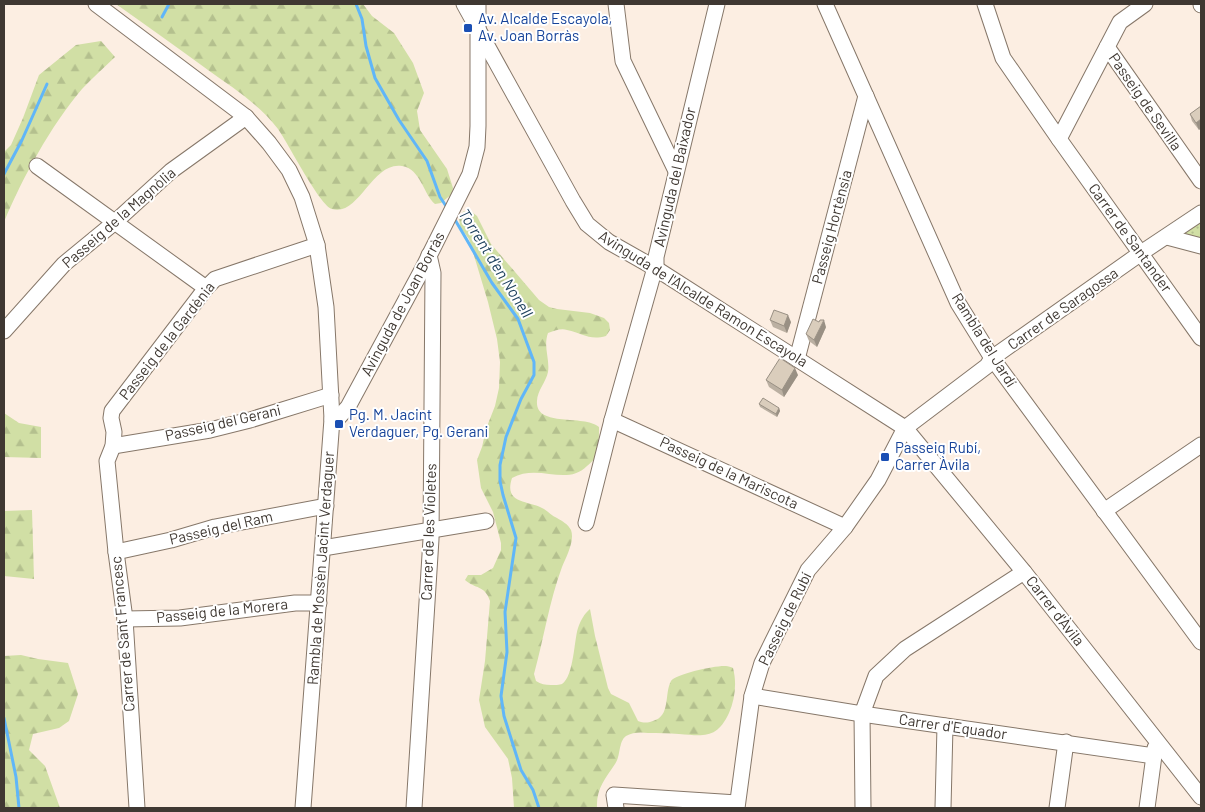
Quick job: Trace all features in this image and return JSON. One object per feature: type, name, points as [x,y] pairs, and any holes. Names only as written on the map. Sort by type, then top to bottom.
[{"type":"street","name":"Rambla de Mossèn Jacint Verdaguer","points":[[96,4],[246,117],[270,143],[289,170],[302,197],[318,245],[326,307],[332,419],[303,808]]},
{"type":"street","name":"Avinguda de l'Alcalde Ramon Escayola","points":[[464,4],[587,224],[599,235],[655,268],[905,428]]},
{"type":"street","name":"Avinguda de Joan Borràs","points":[[332,419],[339,418],[348,407],[470,174],[477,146],[479,84],[478,4]]},
{"type":"street","points":[[616,4],[623,61],[676,171]]},
{"type":"street","name":"Avinguda del Baixador","points":[[586,523],[612,420],[655,268],[676,171],[717,4]]},
{"type":"street","name":"Rambla del Jardí","points":[[825,4],[958,304],[992,358],[1201,642]]},
{"type":"street","name":"Carrer de Santander","points":[[985,4],[1003,58],[1201,338]]},
{"type":"street","points":[[1059,139],[1120,22],[1139,5]]},
{"type":"street","name":"Passeig de Sevilla","points":[[1107,47],[1201,182]]},
{"type":"street","points":[[479,84],[490,75],[503,73]]},
{"type":"street","name":"Passeig Hortènsia","points":[[797,359],[866,96]]},
{"type":"street","name":"Passeig de la Magnòlia","points":[[4,331],[64,264],[115,222],[171,171],[246,117]]},
{"type":"street","points":[[37,166],[206,288]]},
{"type":"street","name":"Carrer de Saragossa","points":[[905,428],[987,366],[992,358],[1201,213]]},
{"type":"street","points":[[1167,237],[1201,246]]},
{"type":"street","name":"Passeig de la Gardènia","points":[[113,446],[114,432],[110,418],[112,411],[206,288],[215,279],[318,245]]},
{"type":"street","name":"Carrer de les Violetes","points":[[414,808],[431,529],[433,273],[429,255]]},
{"type":"street","name":"Passeig del Gerani","points":[[113,446],[210,430],[250,420],[331,395]]},
{"type":"street","name":"Passeig de la Mariscota","points":[[612,420],[846,527]]},
{"type":"street","name":"Passeig de Rubí","points":[[738,805],[752,696],[762,663],[808,570],[846,527],[878,480],[905,428]]},
{"type":"street","name":"Carrer d'Àvila","points":[[905,428],[1024,572],[1155,748],[1201,797]]},
{"type":"street","name":"Carrer de Sant Francesc","points":[[113,446],[107,461],[125,618],[137,808]]},
{"type":"street","points":[[1104,511],[1201,446]]},
{"type":"street","name":"Passeig del Ram","points":[[116,552],[171,540],[215,526],[326,506]]},
{"type":"street","points":[[323,548],[486,521]]},
{"type":"street","points":[[863,808],[862,714],[876,676],[905,649],[1024,572]]},
{"type":"street","name":"Passeig de la Morera","points":[[125,618],[180,618],[295,603],[319,603]]},
{"type":"street","name":"Carrer d'Equador","points":[[752,696],[862,714],[1066,742],[1155,748]]},
{"type":"street","points":[[942,808],[945,726]]},
{"type":"street","points":[[1057,808],[1066,742]]},
{"type":"street","points":[[1147,808],[1155,748]]},
{"type":"street","points":[[615,801],[738,805]]},
{"type":"green space","points":[[116,4],[363,4],[372,16],[394,33],[413,63],[424,93],[417,111],[420,130],[447,169],[453,188],[452,194],[441,203],[435,204],[413,172],[402,166],[391,167],[382,172],[350,205],[342,209],[332,209],[320,197],[278,129],[263,112],[236,90]]},
{"type":"green space","points":[[101,41],[115,57],[82,89],[59,119],[29,170],[4,222],[4,152],[11,145],[39,75],[76,45]]},
{"type":"green space","points":[[464,211],[472,212],[477,216],[491,244],[539,300],[549,307],[590,313],[604,318],[609,323],[610,330],[606,336],[595,338],[565,329],[548,333],[546,343],[548,372],[538,394],[537,401],[538,409],[544,415],[552,418],[592,423],[599,427],[598,447],[595,457],[579,472],[570,475],[522,474],[512,478],[510,487],[514,497],[544,509],[567,524],[572,534],[570,549],[557,580],[550,607],[534,674],[536,681],[545,685],[555,685],[562,684],[566,680],[571,666],[578,628],[583,617],[590,609],[608,688],[611,694],[629,703],[638,721],[651,722],[659,718],[665,710],[669,686],[674,678],[696,670],[726,666],[733,668],[735,691],[733,702],[720,728],[703,735],[640,732],[626,736],[623,739],[617,761],[600,790],[597,808],[514,808],[512,778],[508,759],[485,727],[479,700],[485,661],[490,601],[483,590],[465,580],[468,575],[481,575],[493,568],[501,550],[493,512],[481,488],[477,460],[495,406],[499,388],[500,362],[497,339],[488,302],[469,239],[460,227],[459,216]]},
{"type":"green space","points":[[1201,213],[1201,246],[1167,237]]},
{"type":"green space","points":[[4,413],[19,423],[41,427],[41,458],[4,457]]},
{"type":"green space","points":[[32,510],[34,579],[4,576],[4,511]]},
{"type":"green space","points":[[21,655],[68,663],[78,694],[69,721],[59,728],[33,734],[29,750],[45,766],[60,808],[4,808],[4,656]]},
{"type":"building","points":[[1201,106],[1201,119],[1196,123],[1190,114]]},
{"type":"building","points":[[774,310],[788,315],[784,326],[770,320]]},
{"type":"building","points":[[813,319],[819,322],[824,320],[814,340],[806,334]]},
{"type":"building","points":[[780,358],[795,368],[782,390],[766,380]]},
{"type":"building","points":[[763,398],[779,408],[776,414],[759,404]]},
{"type":"waterway","points":[[162,17],[169,4]]},
{"type":"waterway","name":"Torrent d'en Nonell","points":[[356,4],[362,19],[366,46],[375,78],[399,120],[427,161],[440,197],[448,209]]},
{"type":"waterway","points":[[4,174],[22,140],[47,84]]},
{"type":"waterway","name":"Torrent d'en Nonell","points":[[454,218],[492,283],[518,319],[534,362],[534,375],[521,399],[506,437],[500,465],[500,481],[503,495],[516,538],[505,612],[507,652],[501,696],[504,716],[521,770],[533,790],[539,808]]},
{"type":"waterway","points":[[4,718],[16,777],[19,808]]},
{"type":"place","name":"Av. Alcalde Escayola, Av. Joan Borràs","points":[[468,28]]},
{"type":"place","name":"Pg. M. Jacint Verdaguer, Pg. Gerani","points":[[339,424]]},
{"type":"place","name":"Passeig Rubí, Carrer Àvila","points":[[885,457]]}]
